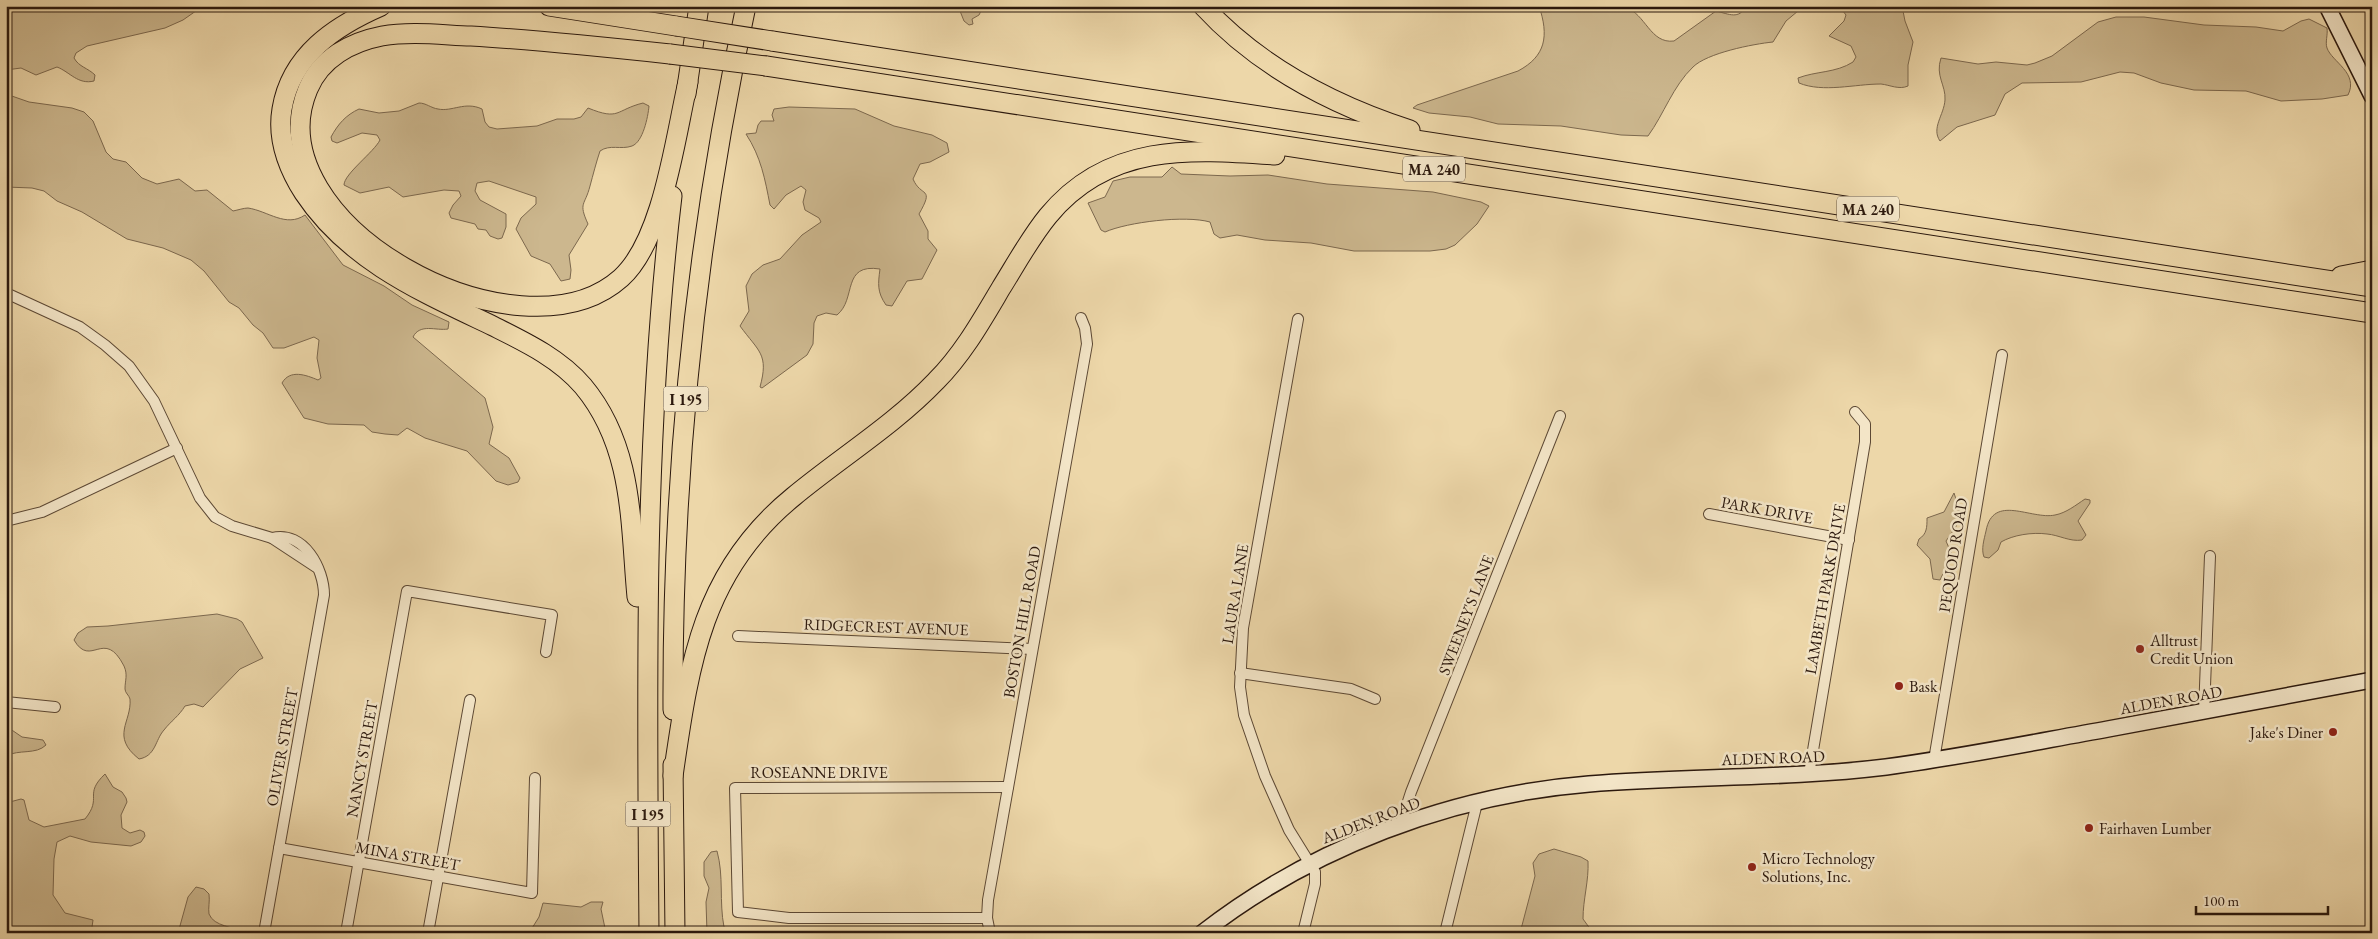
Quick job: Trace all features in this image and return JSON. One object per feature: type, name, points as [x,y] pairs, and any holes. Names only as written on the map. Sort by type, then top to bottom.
[{"type":"highway","points":[[381,6],[355,18],[331,33],[311,50],[296,70],[286,91],[282,113],[282,137],[288,162],[310,202],[331,226],[357,250],[402,281],[527,343],[551,358],[572,375],[599,407],[617,444],[624,472],[648,695]]},
{"type":"highway","points":[[549,6],[1471,148]]},
{"type":"highway","name":"I 195","points":[[649,933],[648,525],[653,403],[666,248],[699,6]]},
{"type":"highway","name":"I 195","points":[[675,933],[673,776],[675,589],[686,403],[711,194],[746,6]]},
{"type":"highway","points":[[1203,6],[1223,27],[1256,53],[1318,92],[1391,124],[1471,148]]},
{"type":"highway","points":[[688,82],[660,202],[645,247],[619,280],[596,295],[570,304],[530,307],[487,301],[446,288],[402,267],[366,241],[337,213],[316,181],[306,155],[301,117],[310,84],[331,58],[350,46],[371,39],[397,34],[422,34],[544,41],[766,66],[1381,161]]},
{"type":"highway","name":"MA 240","points":[[1471,148],[2372,287]]},
{"type":"highway","points":[[673,776],[684,698],[696,644],[717,592],[739,555],[763,525],[784,504],[901,414],[938,380],[970,338],[1042,224],[1069,194],[1091,178],[1118,165],[1145,156],[1175,152],[1381,161]]},
{"type":"highway","name":"MA 240","points":[[1381,161],[2372,313]]},
{"type":"highway","points":[[2315,278],[2353,275],[2372,270]]},
{"type":"highway","points":[[2305,302],[2372,319]]},
{"type":"main road","points":[[2327,6],[2372,96]]},
{"type":"main road","name":"ALDEN ROAD","points":[[1202,933],[1238,906],[1310,863],[1400,826],[1447,810],[1529,791],[1586,784],[1809,774],[1934,760],[2372,680]]},
{"type":"street","name":"OLIVER STREET","points":[[6,293],[80,327],[114,352],[129,366],[148,391],[200,498],[210,513],[232,526],[272,538],[279,536],[300,544],[316,560],[316,567],[323,583],[323,601],[264,933]]},
{"type":"street","name":"BOSTON HILL ROAD","points":[[990,933],[987,918],[988,900],[1087,344],[1085,328],[1081,318]]},
{"type":"street","name":"LAURA LANE","points":[[1298,318],[1242,628],[1240,673],[1244,715],[1252,743],[1289,830],[1310,863]]},
{"type":"street","name":"PEQUOD ROAD","points":[[1934,760],[2002,355]]},
{"type":"street","name":"LAMBETH PARK DRIVE","points":[[1809,774],[1866,436],[1865,424],[1855,412]]},
{"type":"street","name":"SWEENEY'S LANE","points":[[1400,826],[1411,792],[1560,416]]},
{"type":"street","points":[[6,521],[42,512],[177,448]]},
{"type":"street","name":"PARK DRIVE","points":[[1710,514],[1849,540]]},
{"type":"street","points":[[2204,712],[2210,556]]},
{"type":"street","name":"NANCY STREET","points":[[346,933],[407,591],[552,615],[546,652]]},
{"type":"street","name":"RIDGECREST AVENUE","points":[[738,636],[1032,649]]},
{"type":"street","points":[[1240,673],[1351,689],[1375,699]]},
{"type":"street","points":[[428,933],[470,700]]},
{"type":"street","points":[[6,702],[55,707]]},
{"type":"street","name":"MINA STREET","points":[[279,848],[532,893],[535,778]]},
{"type":"street","name":"ROSEANNE DRIVE","points":[[987,918],[789,918],[738,912],[735,788],[1008,787]]},
{"type":"street","points":[[1445,933],[1478,803]]},
{"type":"street","points":[[1302,933],[1315,884],[1315,872],[1310,863]]},
{"type":"shaded area","points":[[1597,4],[1625,7],[1638,16],[1659,38],[1666,41],[1674,41],[1716,11],[1737,15],[1746,6],[1804,6],[1786,21],[1773,42],[1719,53],[1693,67],[1674,91],[1648,136],[1621,135],[1561,126],[1498,124],[1470,117],[1429,113],[1413,108],[1417,105],[1518,71],[1527,65],[1540,52],[1543,44],[1544,27],[1539,6]]},
{"type":"shaded area","points":[[6,6],[203,6],[183,20],[165,28],[87,46],[76,53],[74,58],[76,61],[95,75],[94,81],[88,82],[79,80],[57,67],[36,75],[21,68],[6,70]]},
{"type":"shaded area","points":[[958,6],[980,6],[981,11],[979,15],[972,19],[973,24],[969,25],[964,21]]},
{"type":"shaded area","points":[[1839,6],[1902,6],[1905,21],[1913,42],[1908,65],[1908,86],[1898,87],[1881,84],[1829,88],[1799,83],[1798,78],[1846,66],[1853,62],[1856,57],[1851,46],[1829,36],[1844,21],[1846,15]]},
{"type":"shaded area","points":[[2116,17],[2144,17],[2204,25],[2256,27],[2283,31],[2301,21],[2309,19],[2327,28],[2327,48],[2344,68],[2350,80],[2348,95],[2322,99],[2281,101],[2246,91],[2194,90],[2161,83],[2134,73],[2120,72],[2081,82],[2022,83],[2005,94],[1995,115],[1957,127],[1940,141],[1937,126],[1945,100],[1939,70],[1941,58],[1978,64],[1996,62],[2027,65],[2052,56],[2098,22]]},
{"type":"shaded area","points":[[6,94],[29,102],[72,108],[84,112],[93,121],[106,152],[113,159],[126,162],[142,178],[157,184],[179,179],[195,191],[207,190],[233,211],[248,208],[277,218],[291,220],[305,215],[343,265],[384,286],[412,305],[449,322],[448,329],[424,329],[420,330],[413,337],[485,398],[493,427],[489,444],[509,458],[520,478],[518,482],[508,485],[496,481],[467,451],[425,438],[407,428],[398,435],[385,434],[372,432],[364,425],[328,424],[304,418],[282,383],[289,376],[298,374],[318,380],[321,378],[317,358],[319,340],[314,337],[284,348],[273,348],[263,333],[253,325],[239,308],[229,302],[204,271],[191,260],[163,248],[127,239],[82,212],[57,201],[44,191],[32,188],[6,187]]},
{"type":"shaded area","points":[[419,103],[443,110],[464,106],[482,109],[485,122],[489,127],[497,129],[537,126],[557,119],[574,119],[581,117],[588,108],[612,114],[643,103],[649,106],[644,129],[636,144],[600,151],[583,204],[583,212],[588,224],[569,255],[570,279],[561,281],[550,264],[531,256],[516,229],[521,218],[536,204],[536,197],[489,181],[477,183],[475,191],[480,200],[506,214],[506,227],[502,238],[498,239],[490,236],[486,230],[478,229],[475,224],[451,218],[449,213],[461,196],[459,191],[444,190],[403,197],[389,187],[360,193],[344,185],[349,175],[380,140],[377,135],[362,133],[337,143],[332,141],[331,137],[343,120],[359,109],[379,113],[399,111]]},
{"type":"shaded area","points":[[789,107],[855,109],[894,126],[932,135],[947,143],[949,152],[930,162],[920,164],[913,179],[916,185],[925,193],[926,199],[919,214],[928,231],[928,239],[937,250],[922,279],[907,281],[892,306],[886,305],[880,292],[880,269],[860,271],[851,284],[843,308],[837,315],[826,313],[817,316],[814,323],[813,344],[807,355],[762,388],[760,387],[763,376],[761,354],[740,326],[749,311],[746,286],[752,274],[763,265],[780,259],[802,235],[821,222],[819,218],[805,210],[803,202],[806,190],[801,186],[786,195],[774,209],[770,205],[759,160],[746,134],[756,133],[761,121],[774,121],[772,115],[774,109]]},
{"type":"shaded area","points":[[1172,167],[1181,174],[1268,175],[1327,184],[1433,192],[1481,202],[1489,206],[1477,224],[1455,245],[1446,249],[1430,251],[1354,251],[1311,243],[1265,240],[1237,235],[1220,238],[1214,234],[1210,222],[1186,219],[1128,225],[1105,232],[1101,230],[1088,203],[1105,197],[1113,181],[1130,177],[1162,177]]},
{"type":"shaded area","points":[[1954,493],[1960,514],[1958,523],[1946,541],[1952,555],[1940,580],[1933,579],[1930,559],[1917,545],[1926,530],[1927,518],[1944,512]]},
{"type":"shaded area","points":[[2085,499],[2090,500],[2090,503],[2078,521],[2086,535],[2082,540],[2073,540],[2047,534],[2023,535],[2001,542],[1998,550],[1989,558],[1984,557],[1983,548],[1986,531],[1990,520],[1996,513],[2014,511],[2045,516],[2055,515],[2067,511]]},
{"type":"shaded area","points":[[217,614],[242,622],[263,658],[240,669],[203,707],[194,704],[185,706],[161,734],[149,755],[139,759],[130,751],[124,736],[130,699],[125,690],[126,675],[124,666],[117,655],[110,650],[104,648],[86,651],[80,648],[74,640],[78,633],[87,627]]},
{"type":"shaded area","points":[[6,726],[22,737],[43,740],[46,745],[37,750],[6,756]]},
{"type":"shaded area","points":[[105,774],[113,787],[122,792],[126,798],[127,802],[121,815],[122,828],[130,833],[140,830],[144,832],[145,836],[141,842],[131,846],[91,842],[70,836],[57,842],[54,859],[53,895],[65,913],[93,920],[92,927],[94,933],[6,933],[6,803],[24,800],[29,820],[44,827],[85,819],[93,806],[95,787]]},
{"type":"shaded area","points":[[1554,849],[1588,861],[1583,919],[1591,930],[1598,933],[1520,933],[1535,876],[1533,863],[1539,854]]},
{"type":"shaded area","points":[[717,851],[724,927],[744,933],[707,933],[706,902],[709,888],[704,876],[704,862],[711,852]]},
{"type":"shaded area","points":[[196,887],[204,889],[209,894],[209,914],[215,921],[243,933],[178,933],[188,897]]},
{"type":"shaded area","points":[[591,902],[603,902],[601,909],[606,933],[529,933],[539,917],[543,903],[581,907]]},
{"type":"place","name":"Alltrust Credit Union","points":[[2140,649]]},
{"type":"place","name":"Bask","points":[[1899,686]]},
{"type":"place","name":"Jake's Diner","points":[[2333,732]]},
{"type":"place","name":"Fairhaven Lumber","points":[[2089,828]]},
{"type":"place","name":"Micro Technology Solutions, Inc.","points":[[1752,867]]}]
